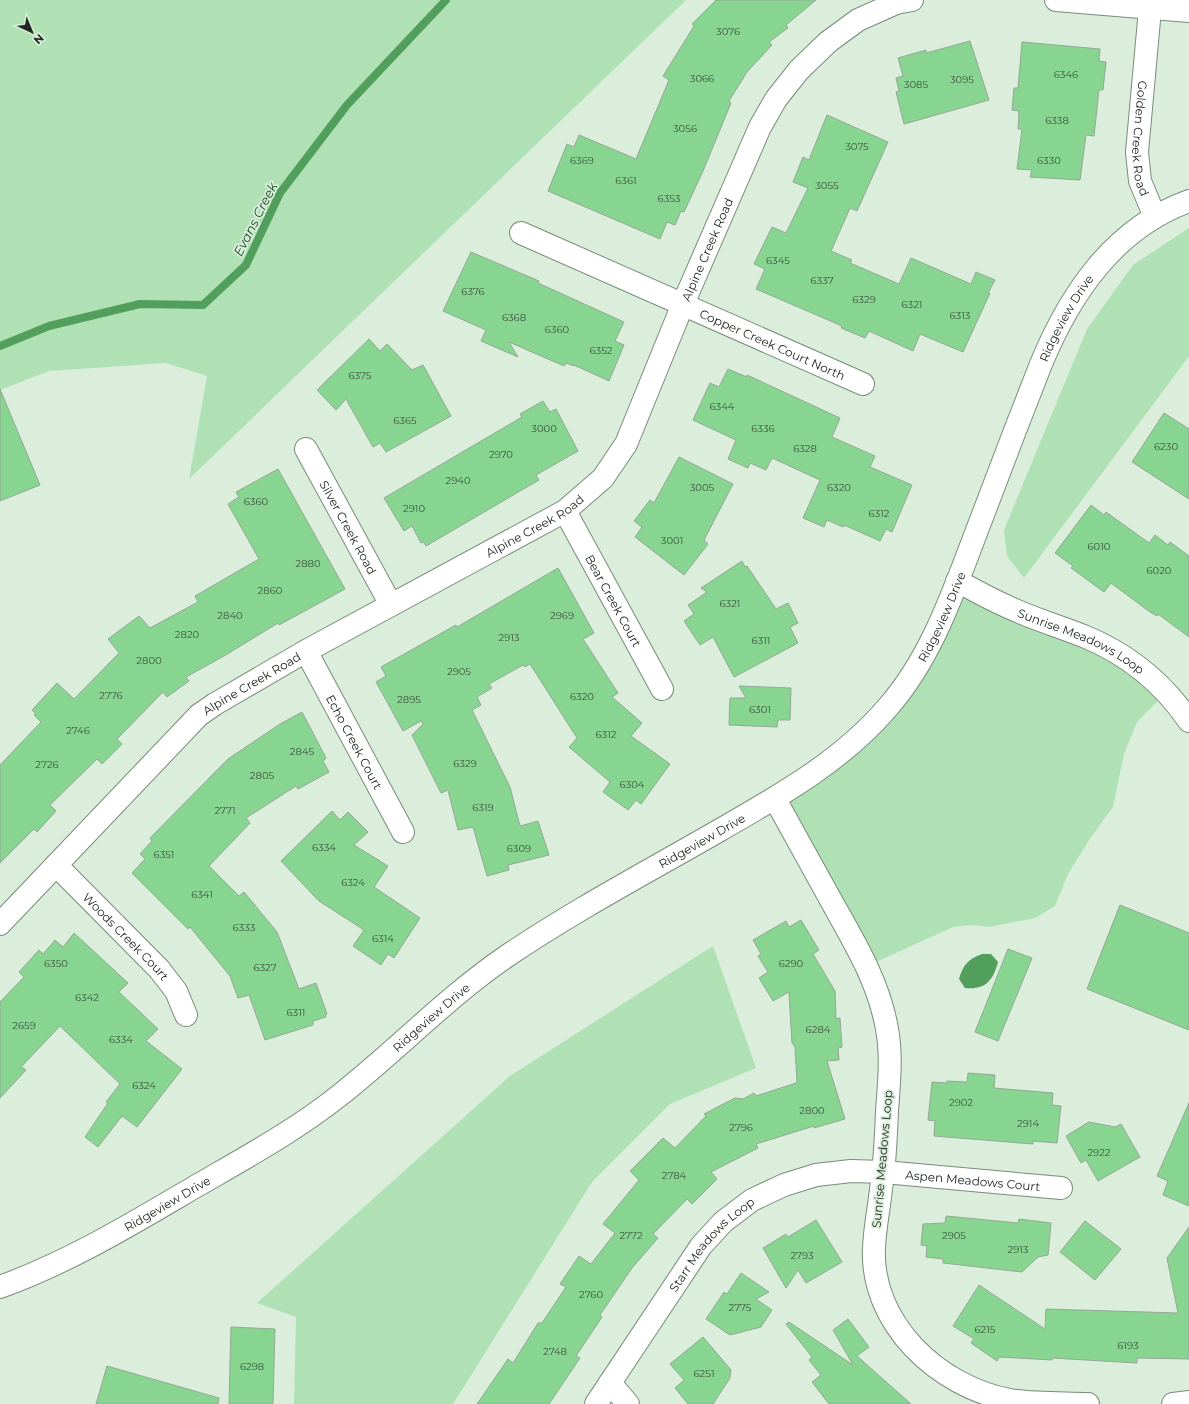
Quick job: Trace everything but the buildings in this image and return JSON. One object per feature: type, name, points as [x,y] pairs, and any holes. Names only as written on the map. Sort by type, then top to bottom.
[{"type":"street","name":"Alpine Creek Road","points":[[0,924],[199,715],[215,704],[306,651],[565,512],[603,478],[626,444],[683,304],[760,127],[781,93],[799,70],[828,42],[858,20],[896,3],[912,0]]},
{"type":"street","points":[[1056,0],[1150,9],[1189,11]]},
{"type":"street","name":"Golden Creek Road","points":[[1150,9],[1137,152],[1140,181],[1155,217]]},
{"type":"street","name":"Ridgeview Drive","points":[[0,1287],[62,1262],[96,1244],[284,1135],[340,1096],[456,996],[505,958],[576,914],[774,799],[814,774],[843,752],[890,706],[920,662],[938,627],[958,581],[1040,364],[1065,311],[1093,270],[1111,251],[1134,231],[1155,217],[1189,201]]},
{"type":"street","name":"Copper Creek Court North","points":[[521,233],[863,384]]},
{"type":"street","name":"Silver Creek Road","points":[[306,449],[391,605]]},
{"type":"street","name":"Bear Creek Court","points":[[565,512],[662,689]]},
{"type":"street","name":"Sunrise Meadows Loop","points":[[958,581],[1004,606],[1087,638],[1118,652],[1150,675],[1176,701],[1189,720]]},
{"type":"street","name":"Echo Creek Court","points":[[306,651],[403,832]]},
{"type":"street","name":"Sunrise Meadows Loop","points":[[774,799],[862,954],[879,993],[887,1030],[890,1068],[884,1172],[874,1248],[876,1270],[887,1308],[902,1334],[924,1358],[950,1378],[980,1392],[1011,1400],[1088,1404]]},
{"type":"street","name":"Woods Creek Court","points":[[56,865],[159,969],[176,990],[186,1015]]},
{"type":"street","name":"Starr Meadows Loop","points":[[596,1404],[701,1246],[723,1222],[752,1200],[784,1185],[816,1175],[851,1171],[884,1172]]},
{"type":"street","name":"Aspen Meadows Court","points":[[884,1172],[1061,1188]]},
{"type":"street","points":[[610,1382],[628,1404]]},
{"type":"street","points":[[1173,1404],[1189,1402]]},
{"type":"shaded area","points":[[0,0],[686,0],[189,479],[207,376],[166,363],[49,371],[0,390]]},
{"type":"shaded area","points":[[1189,228],[1189,356],[1024,578],[1007,556],[1004,530],[1087,329],[1133,265]]},
{"type":"shaded area","points":[[957,581],[1087,638],[1167,692],[1137,722],[1124,754],[1113,807],[1091,837],[1068,874],[1055,906],[1035,918],[989,927],[971,925],[953,927],[874,963],[775,799],[868,729]]},
{"type":"shaded area","points":[[713,946],[756,1068],[670,1104],[592,1182],[453,1404],[294,1404],[296,1317],[257,1303],[510,1076]]},
{"type":"shaded area","points":[[982,954],[991,954],[998,962],[994,974],[983,986],[965,988],[959,979],[962,970],[970,960]]},
{"type":"waterway","name":"Evans Creek","points":[[0,346],[49,326],[140,304],[203,305],[246,265],[280,193],[347,105],[446,0]]}]
